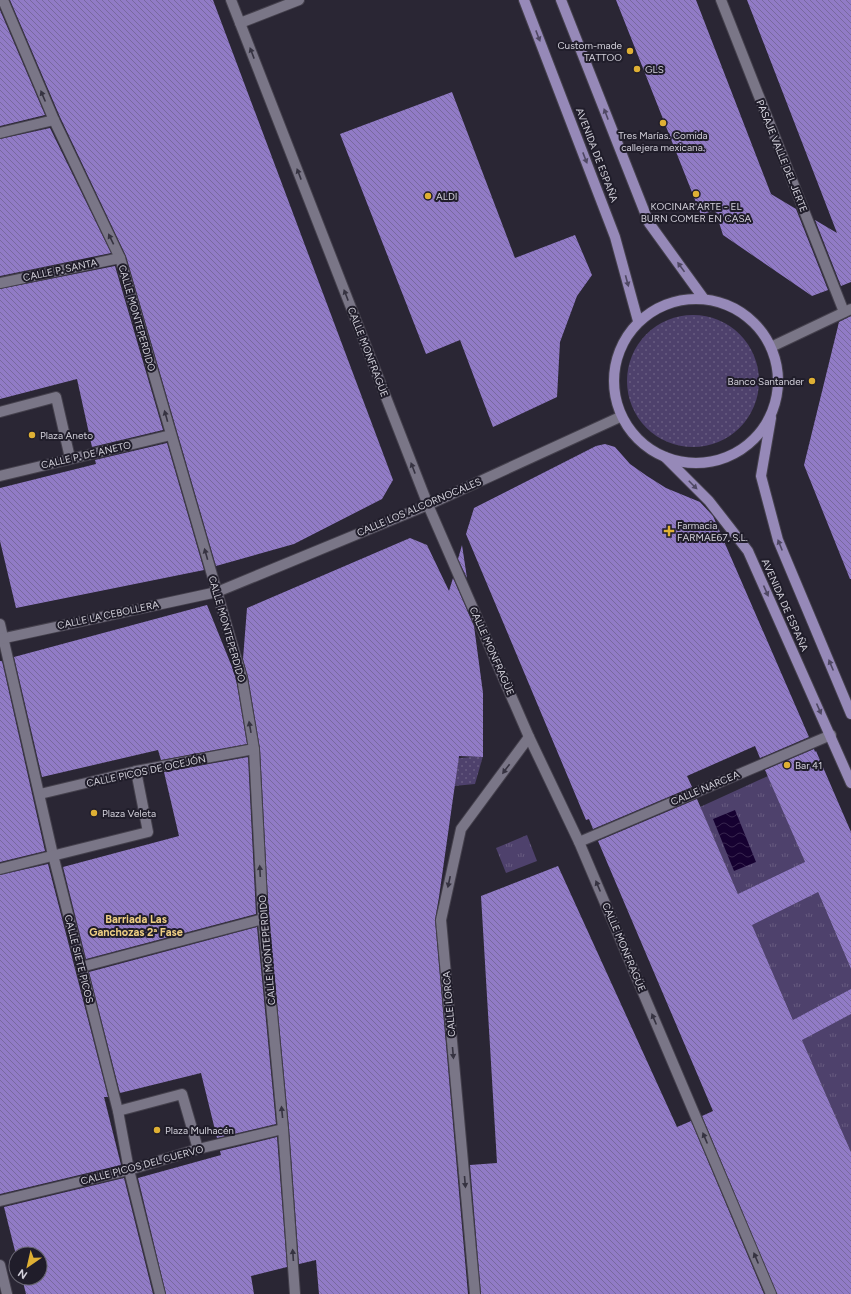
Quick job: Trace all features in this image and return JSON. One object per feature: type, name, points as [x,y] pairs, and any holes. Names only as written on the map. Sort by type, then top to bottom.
[{"type":"main road","name":"AVENIDA DE ESPAÑA","points":[[524,0],[615,237],[638,321]]},
{"type":"main road","points":[[561,0],[649,223],[704,299],[668,303],[638,321],[618,352],[614,387],[620,417],[642,443],[665,457],[692,463],[717,460],[740,450],[758,434],[772,413]]},
{"type":"main road","name":"AVENIDA DE ESPAÑA","points":[[704,299],[731,307],[754,323],[770,347],[777,368],[777,391],[761,476],[778,540],[851,714]]},
{"type":"main road","name":"AVENIDA DE ESPAÑA","points":[[665,457],[709,501],[748,551],[851,783]]},
{"type":"street","name":"CALLE MONTEPERDIDO","points":[[3,0],[54,120],[120,258],[242,678],[254,749],[263,920],[284,1129],[295,1294]]},
{"type":"street","name":"CALLE MONFRAGÜE","points":[[231,0],[428,505],[529,737],[579,842],[771,1294]]},
{"type":"street","points":[[240,23],[299,0]]},
{"type":"street","name":"PASAJE VALLE DEL JERTE","points":[[721,0],[847,311]]},
{"type":"street","points":[[0,133],[54,120]]},
{"type":"street","name":"CALLE P. SANTA","points":[[0,283],[120,258]]},
{"type":"street","points":[[770,347],[847,311]]},
{"type":"street","points":[[0,412],[56,397],[70,458]]},
{"type":"street","name":"CALLE LOS ALCORNOCALES","points":[[217,592],[428,505],[620,417]]},
{"type":"street","name":"CALLE P. DE ANETO","points":[[0,476],[171,435]]},
{"type":"street","name":"CALLE LA CEBOLLERA","points":[[2,638],[217,592]]},
{"type":"street","name":"CALLE SIETE PICOS","points":[[0,624],[53,855],[118,1111],[129,1170],[160,1294]]},
{"type":"street","name":"CALLE NARCEA","points":[[579,842],[830,735]]},
{"type":"street","name":"CALLE LORCA","points":[[475,1294],[441,920],[461,829],[529,737]]},
{"type":"street","name":"CALLE PICOS DE OCEJÓN","points":[[40,794],[136,771],[254,749]]},
{"type":"street","points":[[0,869],[148,832],[136,771]]},
{"type":"street","points":[[81,967],[263,920]]},
{"type":"street","points":[[118,1111],[182,1094],[198,1149]]},
{"type":"street","name":"CALLE PICOS DEL CUERVO","points":[[0,1201],[129,1170],[198,1149],[284,1129]]},
{"type":"street","points":[[0,1265],[7,1294]]},
{"type":"green space","points":[[693,315],[706,316],[718,320],[730,326],[740,334],[748,344],[754,356],[758,368],[758,394],[754,406],[748,418],[740,428],[730,436],[718,442],[706,446],[693,447],[680,446],[668,442],[656,436],[646,428],[638,418],[632,406],[628,394],[627,381],[628,368],[632,356],[638,344],[646,334],[656,326],[668,320],[680,316]]},
{"type":"green space","points":[[483,756],[475,784],[350,796],[347,768]]},
{"type":"green space","points":[[768,776],[851,969],[851,1152],[700,807]]},
{"type":"green space","points":[[527,835],[537,861],[506,873],[496,848]]},
{"type":"water","points":[[735,810],[756,862],[734,871],[713,819]]},
{"type":"building","points":[[10,0],[213,0],[393,480],[382,499],[294,544],[216,566],[126,256],[60,117]]},
{"type":"building","points":[[616,0],[696,0],[771,194],[796,209],[828,290],[812,296],[723,235],[715,210],[701,215]]},
{"type":"building","points":[[747,0],[851,0],[851,282],[841,286],[815,220],[837,233]]},
{"type":"building","points":[[0,10],[45,115],[0,126]]},
{"type":"building","name":"ALDI","points":[[452,92],[515,258],[575,235],[592,275],[577,296],[560,342],[557,397],[493,427],[460,340],[426,354],[340,134]]},
{"type":"building","points":[[50,128],[111,253],[0,276],[0,139]]},
{"type":"building","points":[[115,266],[163,430],[92,447],[77,379],[0,399],[0,289]]},
{"type":"building","points":[[851,316],[850,579],[804,465],[839,322]]},
{"type":"building","points":[[167,443],[204,570],[16,608],[0,541],[0,488],[96,464],[95,460]]},
{"type":"building","points":[[605,444],[615,447],[630,464],[666,488],[700,502],[713,516],[809,737],[760,758],[755,746],[687,776],[692,787],[593,829],[589,819],[586,820],[466,534],[474,508],[596,446]]},
{"type":"building","points":[[410,538],[427,545],[449,591],[453,578],[474,626],[483,693],[483,757],[459,756],[435,920],[468,1294],[319,1294],[316,1260],[299,1264],[289,1128],[269,919],[260,749],[248,677],[243,659],[247,608]]},
{"type":"building","points":[[462,545],[467,578],[458,559]]},
{"type":"building","points":[[207,605],[236,679],[247,744],[161,760],[158,750],[42,777],[14,657]]},
{"type":"building","points":[[0,661],[2,661],[45,851],[0,862]]},
{"type":"building","points":[[814,749],[851,832],[851,969],[818,892],[752,925],[793,1020],[851,989],[851,1014],[802,1040],[851,1152],[851,1294],[777,1294],[702,1116],[713,1111],[598,841],[697,799],[738,894],[805,862],[765,770]]},
{"type":"building","points":[[248,757],[256,914],[86,959],[63,867],[179,836],[164,772]]},
{"type":"building","points":[[48,864],[108,1097],[104,1097],[121,1165],[0,1194],[0,875]]},
{"type":"building","points":[[558,866],[677,1127],[691,1121],[764,1294],[481,1294],[470,1165],[497,1163],[481,896]]},
{"type":"building","points":[[257,927],[276,1124],[217,1138],[201,1073],[120,1093],[89,972]]},
{"type":"building","points":[[277,1137],[287,1267],[251,1276],[254,1294],[166,1294],[138,1178],[221,1155],[220,1151]]},
{"type":"building","points":[[124,1178],[153,1294],[26,1294],[24,1286],[48,1286],[48,1246],[14,1246],[4,1207]]},
{"type":"place","name":"Custom-made TATTOO","points":[[630,51]]},
{"type":"place","name":"GLS","points":[[637,69]]},
{"type":"place","name":"Tres Marías. Comida callejera mexicana.","points":[[663,123]]},
{"type":"place","name":"KOCINAR'ARTE - EL BURN COMER EN CASA","points":[[696,194]]},
{"type":"place","name":"ALDI","points":[[428,196]]},
{"type":"place","name":"Banco Santander","points":[[812,381]]},
{"type":"place","name":"Plaza Aneto","points":[[32,435]]},
{"type":"place","name":"Farmacia FARMAE67, S.L.","points":[[669,531]]},
{"type":"place","name":"Bar 41","points":[[787,765]]},
{"type":"place","name":"Plaza Veleta","points":[[94,813]]},
{"type":"place","name":"Plaza Mulhacén","points":[[157,1130]]},
{"type":"district","name":"Barriada Las Ganchozas 2ª Fase","points":[[136,925]]}]
